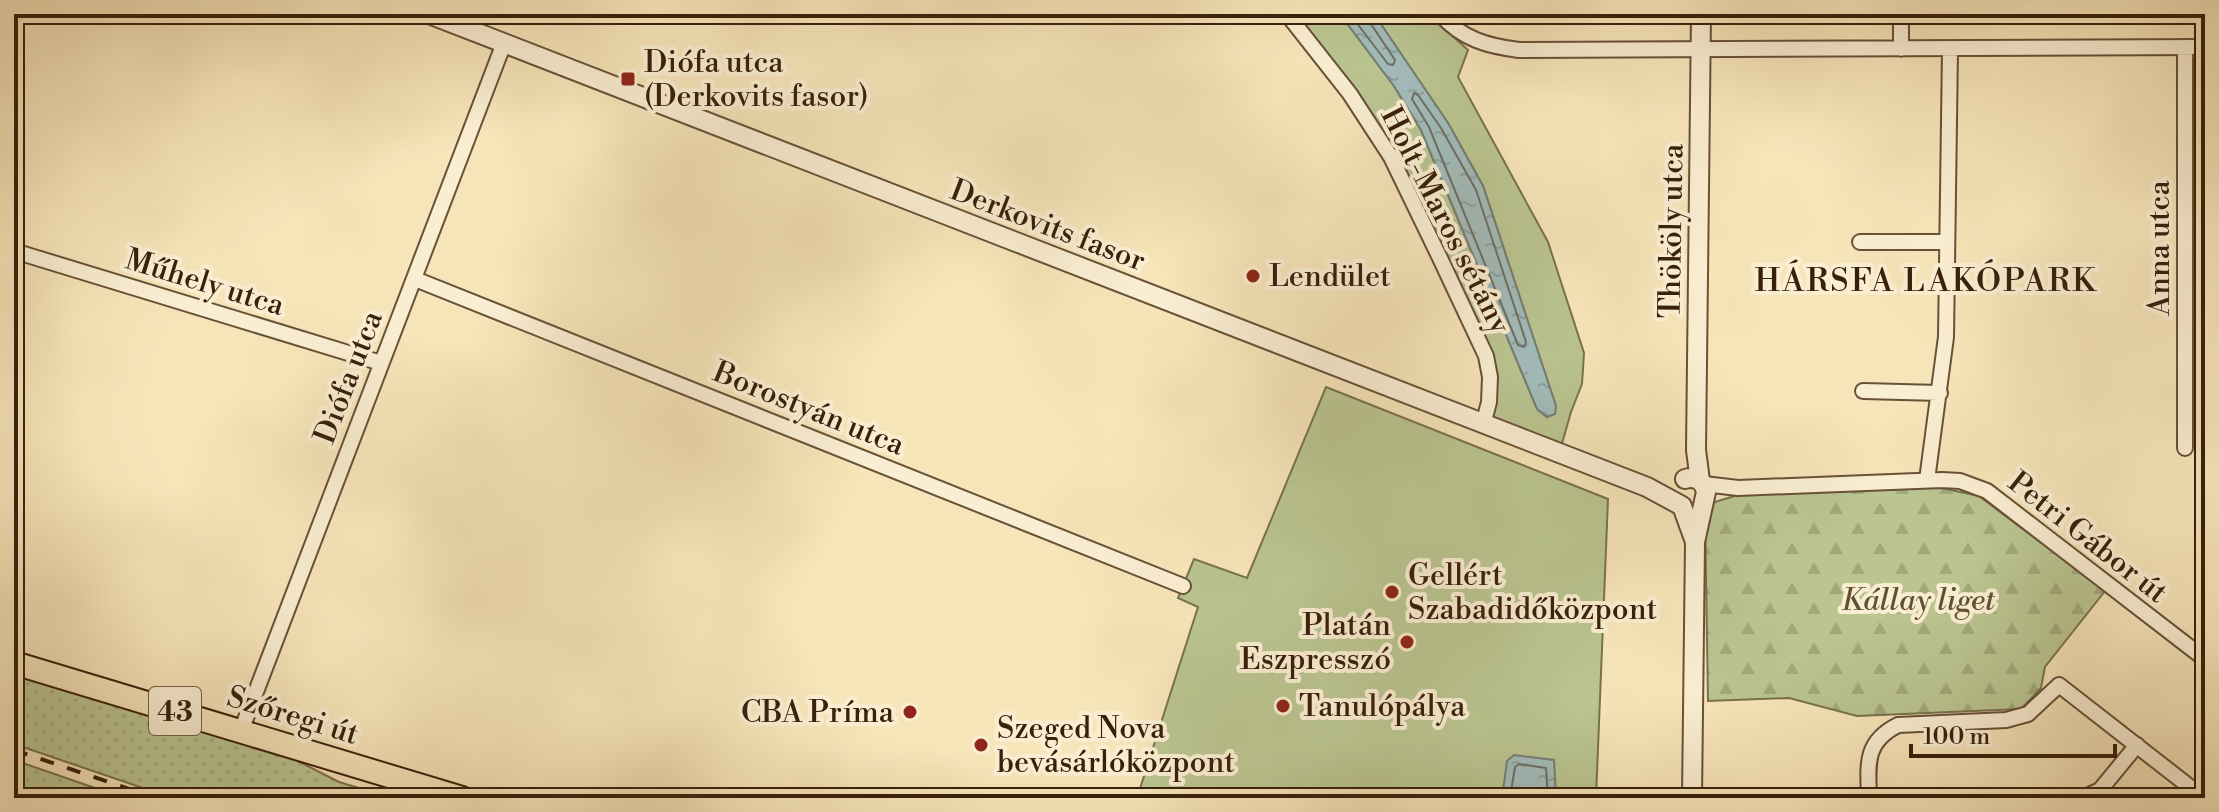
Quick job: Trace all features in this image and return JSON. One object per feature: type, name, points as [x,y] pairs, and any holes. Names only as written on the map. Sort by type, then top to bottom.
[{"type":"main road","name":"Szőregi út","points":[[14,663],[462,798]]},
{"type":"street","name":"Derkovits fasor","points":[[429,14],[1647,487],[1680,504]]},
{"type":"street","name":"Holt-Maros sétány","points":[[1287,14],[1350,94],[1391,157],[1439,256],[1486,356],[1489,389],[1483,425]]},
{"type":"street","points":[[1440,14],[1466,38],[1497,48],[1519,50],[2205,47]]},
{"type":"street","name":"Thököly utca","points":[[1696,489],[1701,14]]},
{"type":"street","points":[[1901,14],[1901,49]]},
{"type":"street","name":"Diófa utca","points":[[241,731],[504,43]]},
{"type":"street","name":"Anna utca","points":[[2185,47],[2185,448]]},
{"type":"street","points":[[1927,480],[1946,337],[1950,49]]},
{"type":"street","points":[[1860,242],[1947,242]]},
{"type":"street","name":"Műhely utca","points":[[14,251],[381,363]]},
{"type":"street","name":"Borostyán utca","points":[[415,279],[1183,586]]},
{"type":"street","points":[[1863,391],[1940,393]]},
{"type":"street","name":"Petri Gábor út","points":[[1696,489],[1960,481],[1987,491],[2205,659]]},
{"type":"street","points":[[1647,487],[1696,489]]},
{"type":"street","points":[[1695,542],[1675,495],[1696,489]]},
{"type":"street","points":[[1692,798],[1696,489]]},
{"type":"street","points":[[1869,798],[1868,759],[1876,741],[1886,731],[1898,725],[2006,720],[2028,714],[2059,685],[2203,796]]},
{"type":"street","points":[[2083,798],[2100,790],[2137,745]]},
{"type":"green space","points":[[1287,14],[1340,14],[1394,86],[1421,130],[1537,409],[1547,417],[1556,406],[1483,186],[1448,123],[1374,14],[1429,14],[1468,50],[1458,77],[1548,242],[1584,353],[1582,384],[1559,454],[1483,425],[1490,377],[1391,157]]},
{"type":"green space","name":"Gellért Szabadidőközpont","points":[[1326,387],[1608,499],[1596,798],[1137,798],[1198,607],[1178,598],[1194,559],[1247,578]]},
{"type":"green space","name":"Kállay liget","points":[[1932,486],[1979,496],[2105,591],[2045,667],[2041,688],[2021,709],[1857,716],[1789,698],[1708,701],[1705,513],[1715,502],[1741,494]]},
{"type":"green space","points":[[14,674],[288,756],[339,782],[392,798],[172,798],[14,744]]},
{"type":"green space","points":[[14,760],[124,798],[59,798],[14,789]]},
{"type":"water","points":[[1340,14],[1374,14],[1448,123],[1483,186],[1556,406],[1555,414],[1547,417],[1537,409],[1421,130],[1394,86]]},
{"type":"water","points":[[1514,755],[1554,760],[1556,798],[1502,798],[1507,761]]},
{"type":"railway","points":[[14,750],[156,798]]},
{"type":"place","name":"Diófa utca (Derkovits fasor)","points":[[628,79]]},
{"type":"place","name":"Lendület","points":[[1253,276]]},
{"type":"place","name":"Gellért Szabadidőközpont","points":[[1392,592]]},
{"type":"place","name":"Platán Eszpresszó","points":[[1407,642]]},
{"type":"place","name":"Tanulópálya","points":[[1283,706]]},
{"type":"place","name":"CBA Príma","points":[[910,712]]},
{"type":"place","name":"Szeged Nova bevásárlóközpont","points":[[981,745]]},
{"type":"district","name":"HÁRSFA LAKÓPARK","points":[[1926,280]]}]
